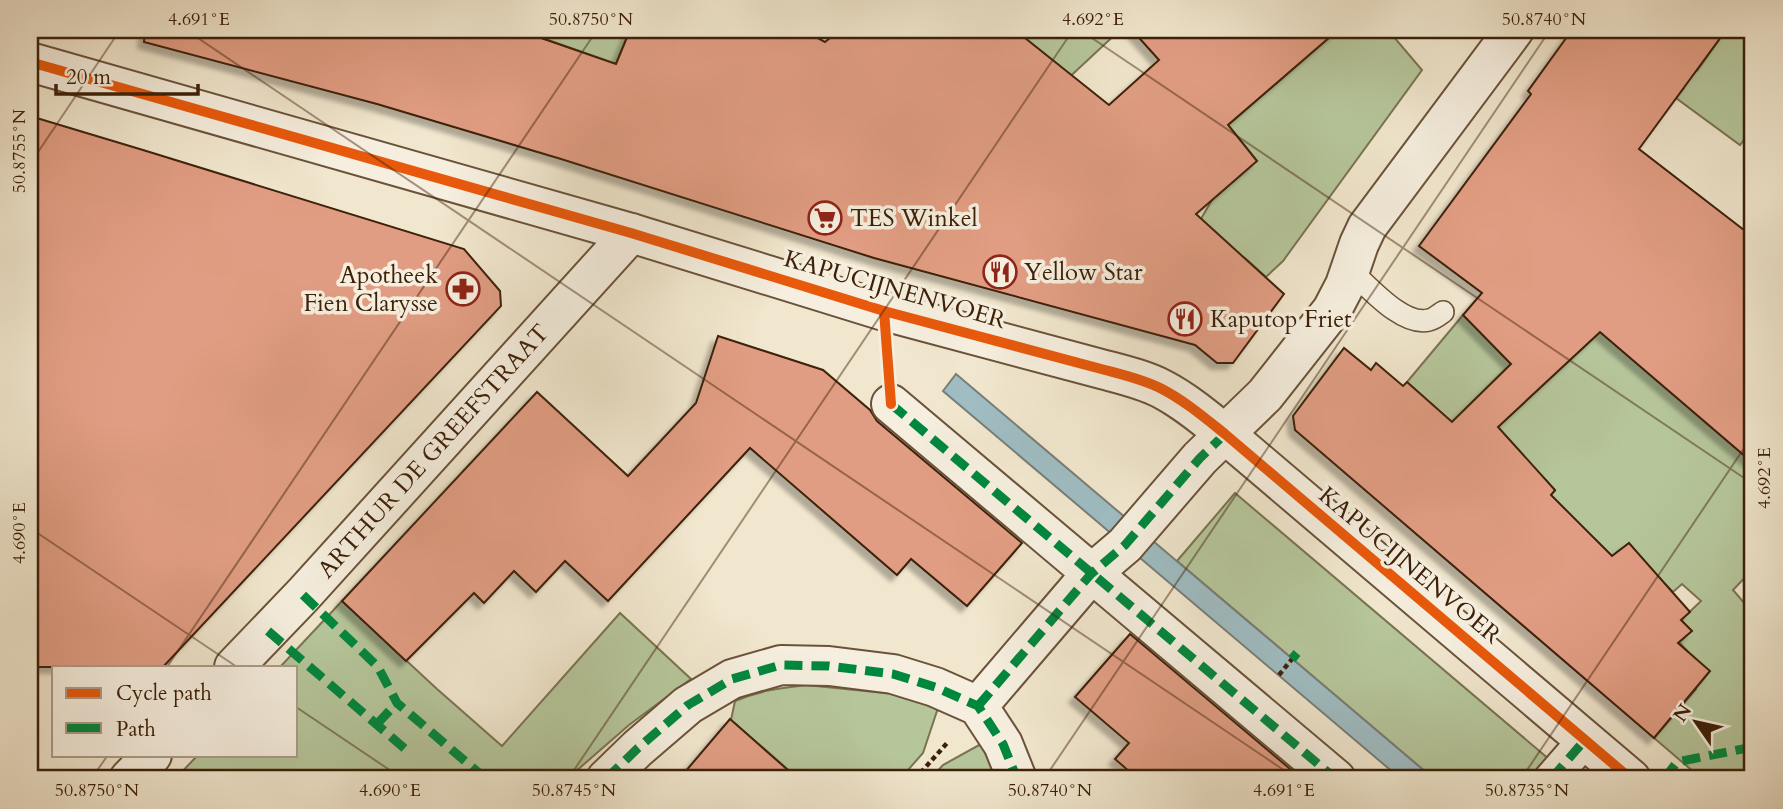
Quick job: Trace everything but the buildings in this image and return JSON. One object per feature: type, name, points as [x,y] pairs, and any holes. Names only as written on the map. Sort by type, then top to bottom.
[{"type":"street","points":[[978,706],[1091,574],[1132,537],[1200,458],[1265,395],[1332,310],[1351,271],[1367,227],[1514,30]]},
{"type":"street","name":"KAPUCIJNENVOER","points":[[30,62],[631,233],[884,311],[1133,378],[1162,389],[1198,412],[1225,434],[1631,779]]},
{"type":"street","name":"ARTHUR DE GREEFSTRAAT","points":[[234,666],[303,594],[631,233]]},
{"type":"street","points":[[891,404],[1336,779]]},
{"type":"street","points":[[606,779],[688,705],[732,679],[781,665],[829,666],[893,674],[935,687],[978,706],[1003,744],[1017,779]]},
{"type":"street","points":[[1551,779],[1584,741]]},
{"type":"street","points":[[129,779],[151,756]]},
{"type":"lane","points":[[1351,271],[1400,314],[1416,321],[1430,320],[1443,312]]},
{"type":"path","points":[[1278,675],[1292,659]]},
{"type":"green space","points":[[503,30],[630,30],[616,64],[523,31],[520,36]]},
{"type":"green space","points":[[1037,30],[1120,30],[1032,112],[935,114]]},
{"type":"green space","points":[[1338,30],[1388,30],[1422,70],[1283,261],[1266,277],[1245,258],[1191,236],[1212,200],[1257,161],[1228,125]]},
{"type":"green space","points":[[1719,30],[1753,30],[1753,128],[1740,145],[1676,98],[1684,88],[1681,86],[1694,69],[1697,71],[1719,40],[1715,37]]},
{"type":"green space","points":[[1463,315],[1511,364],[1452,422],[1407,382]]},
{"type":"green space","points":[[1600,332],[1753,463],[1753,569],[1733,590],[1753,613],[1753,779],[1702,779],[1654,738],[1696,689],[1679,675],[1694,658],[1679,642],[1691,631],[1681,620],[1701,601],[1682,584],[1673,592],[1629,543],[1612,556],[1595,539],[1542,503],[1555,491],[1546,480],[1485,439]]},
{"type":"green space","points":[[1235,493],[1573,779],[1434,779],[1177,561]]},
{"type":"green space","points":[[342,601],[502,746],[620,613],[691,679],[629,725],[567,779],[175,779],[197,756],[298,756],[298,666],[281,666]]},
{"type":"green space","points":[[806,685],[895,694],[939,705],[923,753],[900,779],[799,779],[731,720],[735,701],[761,692]]},
{"type":"green space","points":[[981,744],[998,779],[930,779],[943,765]]},
{"type":"water","points":[[956,374],[1434,779],[1401,779],[943,391]]},
{"type":"marked path","points":[[891,404],[1336,779]]},
{"type":"marked path","points":[[978,706],[1091,574],[1125,545],[1200,458],[1225,434]]},
{"type":"marked path","points":[[303,595],[378,667],[397,703],[486,779]]},
{"type":"marked path","points":[[268,631],[411,754]]},
{"type":"marked path","points":[[1292,659],[1297,653]]},
{"type":"marked path","points":[[606,779],[688,705],[732,679],[781,665],[829,666],[893,674],[935,687],[978,706],[1003,744],[1017,779]]},
{"type":"marked path","points":[[377,724],[397,703]]},
{"type":"marked path","points":[[1551,779],[1584,741]]},
{"type":"marked path","points":[[1664,779],[1677,762],[1753,747]]},
{"type":"cycle path","points":[[30,62],[631,233],[884,311],[1142,380],[1187,404],[1225,434],[1631,779]]},
{"type":"cycle path","points":[[884,311],[891,404]]},
{"type":"place","name":"TES Winkel","points":[[825,218]]},
{"type":"place","name":"Yellow Star","points":[[1000,272]]},
{"type":"place","name":"Apotheek Fien Clarysse","points":[[463,289]]},
{"type":"place","name":"Kaputop Friet","points":[[1185,319]]}]
